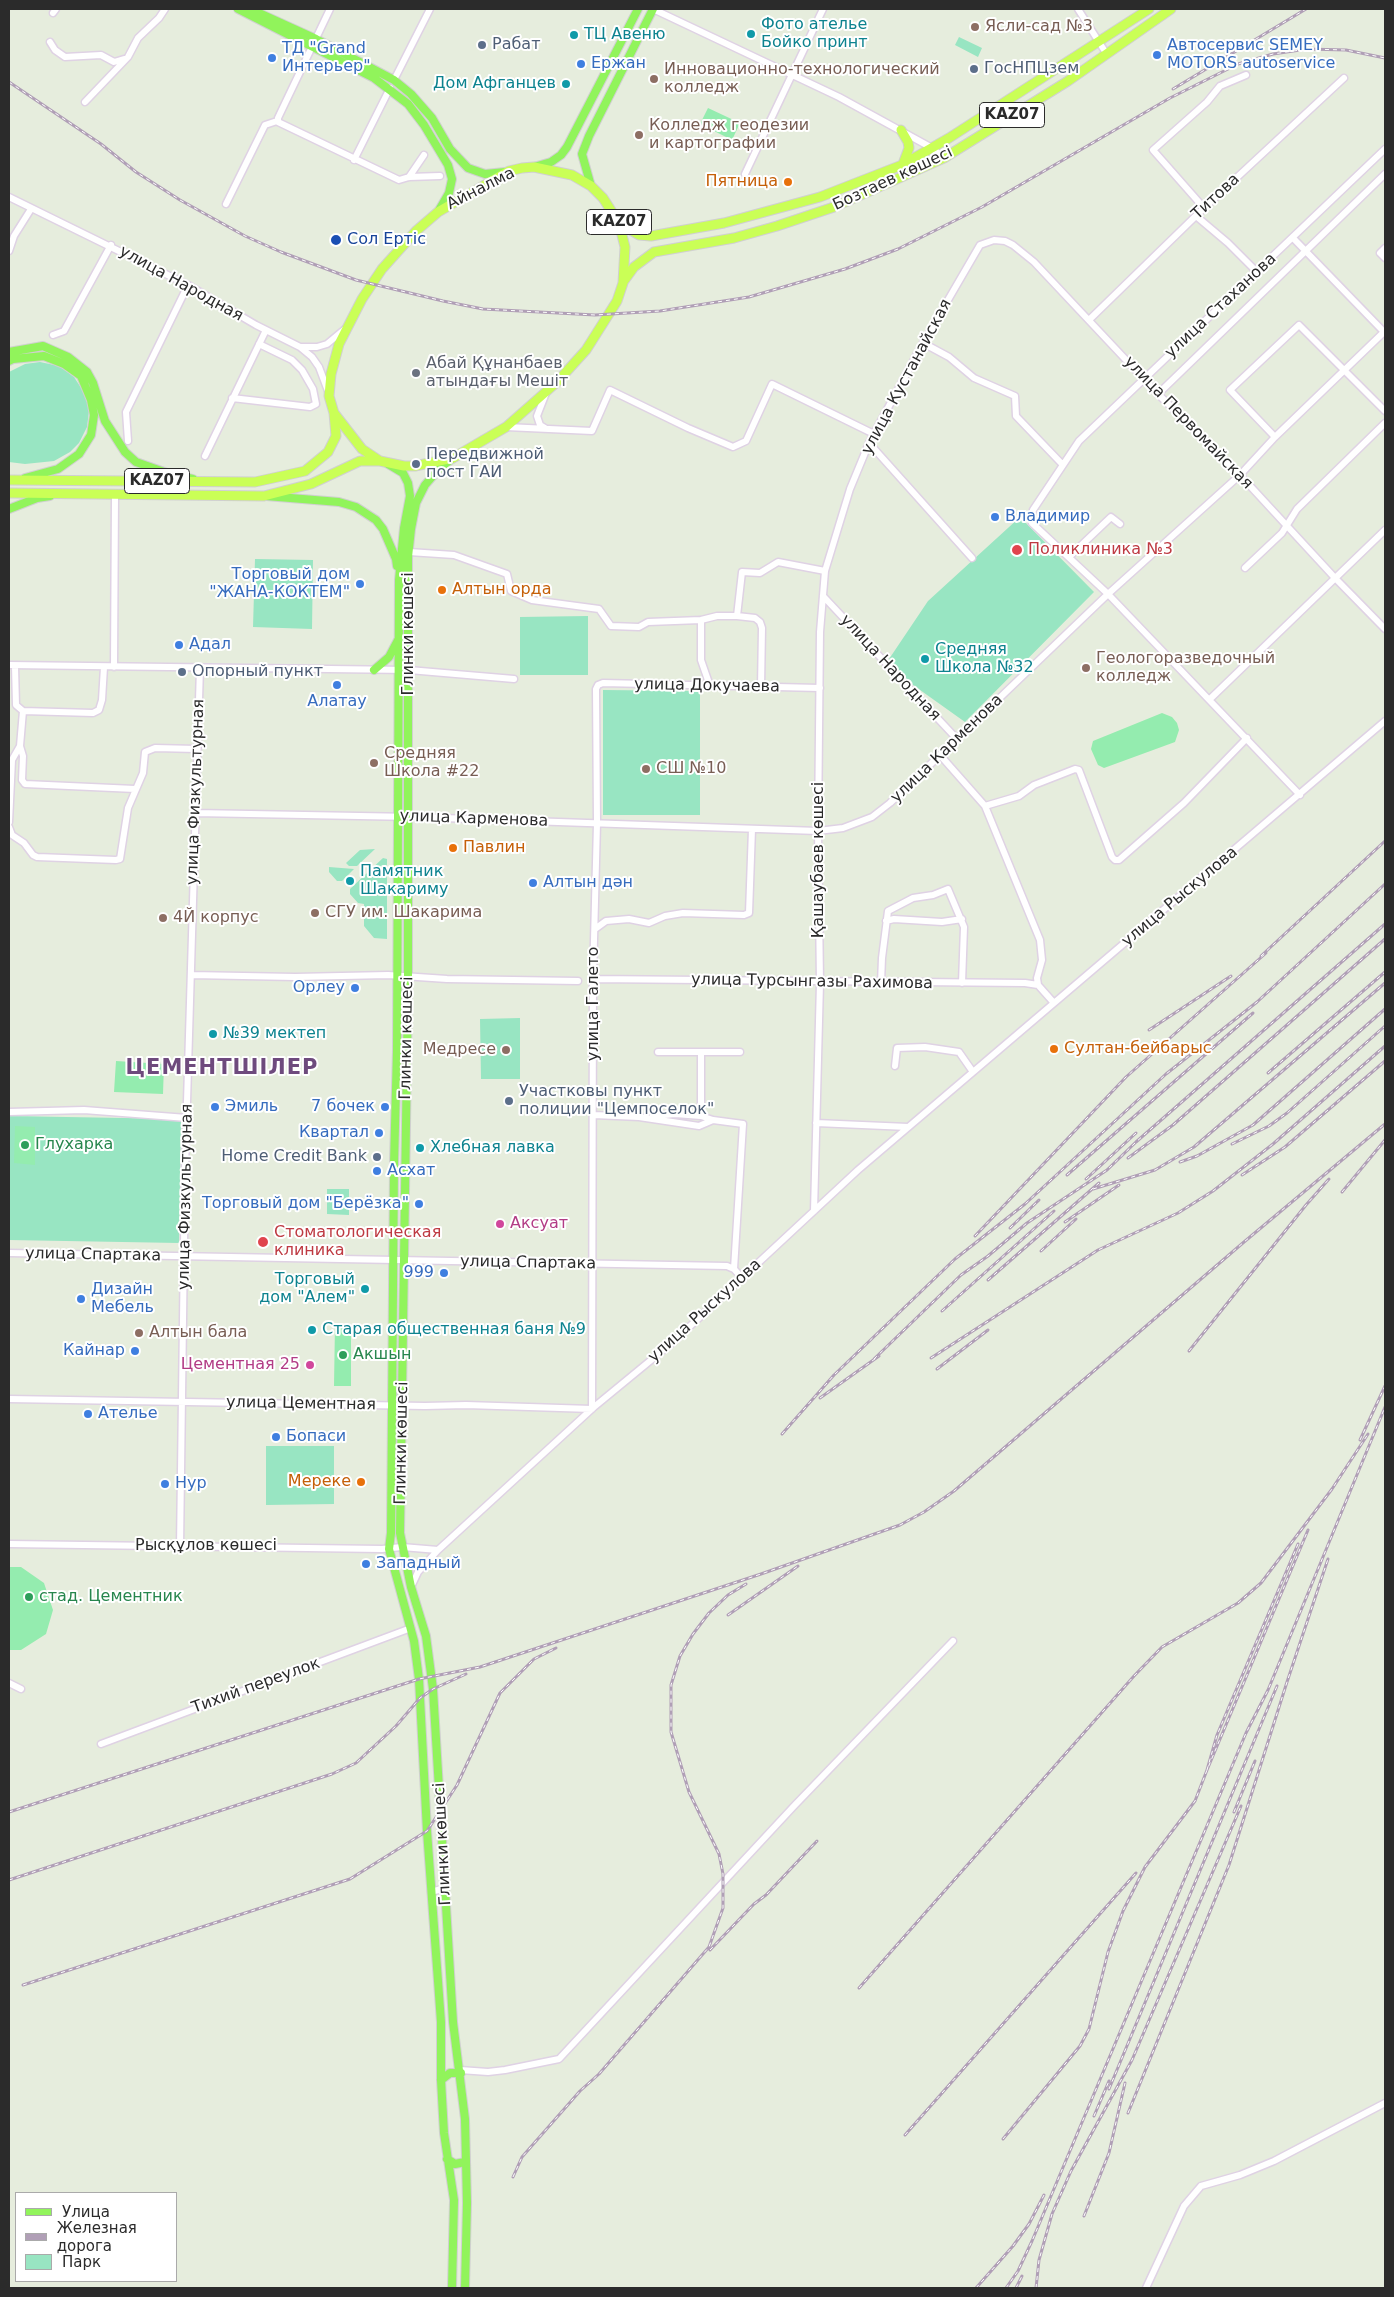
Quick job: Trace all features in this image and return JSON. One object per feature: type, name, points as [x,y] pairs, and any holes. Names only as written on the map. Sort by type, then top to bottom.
[{"type":"highway","name":"Бозтаев көшесі","points":[[619,223],[640,235],[651,236],[724,223],[820,197],[902,165],[932,148],[1149,9]]},
{"type":"highway","name":"Бозтаев көшесі","points":[[623,283],[634,267],[654,252],[734,238],[785,223],[834,207],[944,158],[1068,80],[1171,9]]},
{"type":"highway","points":[[901,130],[908,142],[909,148],[902,165]]},
{"type":"highway","name":"Айналма","points":[[534,167],[572,175],[591,186],[602,198],[619,223],[625,247],[623,283],[616,301],[586,350],[546,392],[506,426],[453,458],[415,466],[382,461],[362,449],[334,413],[329,396],[334,359],[348,326],[362,299],[382,269],[416,231],[438,212],[509,171],[534,167]]},
{"type":"highway","name":"KAZ07","points":[[12,480],[255,482],[305,471],[328,452],[336,436],[334,413]]},
{"type":"highway","name":"KAZ07","points":[[9,493],[264,496],[311,484],[360,461],[382,461]]},
{"type":"main road","points":[[238,9],[314,42],[390,88],[408,104],[424,124],[448,165],[452,179],[449,193],[438,212]]},
{"type":"main road","points":[[250,9],[394,80],[411,94],[432,118],[450,149],[468,168],[485,174],[509,171]]},
{"type":"main road","points":[[534,167],[551,162],[561,155],[567,147],[638,9]]},
{"type":"main road","points":[[591,186],[582,154],[589,136],[653,9]]},
{"type":"main road","points":[[9,352],[43,346],[68,357],[87,372],[94,415],[91,435],[79,454],[58,469],[12,480]]},
{"type":"main road","points":[[9,362],[13,359],[44,356],[64,364],[90,384],[105,421],[125,452],[136,462],[167,473],[202,482]]},
{"type":"main road","name":"Глинки көшесі","points":[[453,458],[438,470],[425,485],[416,503],[410,529],[406,1261],[401,1405],[400,1533],[411,1588],[427,1642],[433,1689],[453,2022],[465,2120],[467,2203],[465,2288]]},
{"type":"main road","name":"Глинки көшесі","points":[[382,461],[403,474],[408,483],[410,496],[404,528],[399,580],[400,670],[397,816],[394,1260],[389,1549],[411,1628],[419,1679],[431,1892],[441,2022],[441,2080],[447,2159],[454,2200],[452,2288]]},
{"type":"main road","points":[[9,509],[37,498],[67,494]]},
{"type":"main road","points":[[264,496],[339,502],[356,507],[376,520],[383,529],[396,559],[399,580]]},
{"type":"main road","points":[[374,670],[389,657],[399,638]]},
{"type":"main road","points":[[441,2080],[450,2073],[460,2071]]},
{"type":"main road","points":[[447,2159],[455,2164],[465,2162]]},
{"type":"street","points":[[85,102],[128,57],[138,38],[160,18],[165,9]]},
{"type":"street","points":[[226,204],[265,125],[277,121],[330,9]]},
{"type":"street","points":[[394,80],[430,9]]},
{"type":"street","points":[[653,9],[790,74],[901,130],[932,148],[944,158]]},
{"type":"street","points":[[745,174],[779,103],[790,74],[823,9]]},
{"type":"street","points":[[1078,9],[1106,54]]},
{"type":"street","points":[[50,42],[55,50],[65,57],[101,55],[114,62],[128,57]]},
{"type":"street","points":[[1204,208],[1153,150],[1207,102],[1220,86],[1246,75]]},
{"type":"street","name":"Титова","points":[[1090,320],[1204,208],[1344,78]]},
{"type":"street","points":[[354,160],[390,88]]},
{"type":"street","points":[[277,121],[354,160],[399,180],[409,177],[440,176]]},
{"type":"street","name":"улица Стаханова","points":[[1070,556],[1032,523],[1031,517],[1032,510],[1078,441],[1385,149]]},
{"type":"street","points":[[409,177],[424,154]]},
{"type":"street","points":[[1158,394],[1385,174]]},
{"type":"street","name":"улица Народная","points":[[9,197],[111,245],[300,347],[312,357],[319,367],[329,396]]},
{"type":"street","points":[[9,251],[14,236],[31,209]]},
{"type":"street","points":[[1196,216],[1228,243],[1257,272]]},
{"type":"street","points":[[1293,238],[1385,332]]},
{"type":"street","name":"улица Первомайская","points":[[980,245],[994,240],[1013,245],[1034,262],[1158,394],[1240,475],[1385,629]]},
{"type":"street","points":[[53,335],[64,331],[111,245]]},
{"type":"street","name":"улица Кустанайская","points":[[843,512],[869,442],[922,343],[980,245]]},
{"type":"street","points":[[1385,248],[1380,253],[1385,258]]},
{"type":"street","points":[[128,441],[126,412],[188,285]]},
{"type":"street","points":[[1275,437],[1230,390],[1299,325],[1385,411]]},
{"type":"street","points":[[300,347],[317,347],[327,344],[348,326]]},
{"type":"street","points":[[205,456],[266,330]]},
{"type":"street","name":"улица Карменова","points":[[195,813],[397,816],[818,831],[843,828],[872,817],[890,803],[1108,594],[1240,475],[1275,437],[1385,332]]},
{"type":"street","points":[[922,343],[949,357],[974,378],[1015,396],[1016,416],[1062,464]]},
{"type":"street","points":[[232,398],[310,407],[316,404],[313,390],[297,365],[292,360],[259,344]]},
{"type":"street","points":[[506,426],[592,431],[610,390],[688,428],[734,447],[746,440],[772,384],[874,434]]},
{"type":"street","points":[[546,392],[537,416],[540,425],[549,429]]},
{"type":"street","points":[[1245,568],[1282,533],[1297,510],[1385,423]]},
{"type":"street","points":[[869,442],[972,558]]},
{"type":"street","points":[[114,667],[115,495]]},
{"type":"street","name":"Қашаубаев көшесі","points":[[814,1211],[820,983],[818,831],[823,596],[825,571],[843,512]]},
{"type":"street","points":[[1120,524],[1112,517],[1070,556],[1210,699],[1300,795]]},
{"type":"street","points":[[1210,699],[1385,530]]},
{"type":"street","points":[[409,552],[454,556],[507,574],[511,591],[532,600],[599,609],[611,626],[639,627],[648,622],[701,620],[717,616],[755,618],[760,622],[762,628],[761,687]]},
{"type":"street","points":[[737,616],[742,572],[760,573],[778,562],[825,571]]},
{"type":"street","name":"улица Народная","points":[[823,596],[957,739]]},
{"type":"street","points":[[701,620],[701,660],[710,686]]},
{"type":"street","points":[[104,668],[102,700],[97,711],[93,713],[22,711],[16,705],[12,665],[104,668],[200,667],[409,670],[514,680]]},
{"type":"street","name":"улица Физкультурная","points":[[180,1547],[190,975],[200,667]]},
{"type":"street","name":"улица Докучаева","points":[[596,690],[598,685],[603,683],[820,688]]},
{"type":"street","name":"улица Галето","points":[[592,1409],[593,979],[597,823],[596,690]]},
{"type":"street","points":[[22,711],[20,746],[23,756],[22,780],[25,784],[135,789]]},
{"type":"street","name":"улица Рыскулова","points":[[411,1588],[418,1572],[438,1550],[592,1409],[673,1342],[908,1127],[1385,721]]},
{"type":"street","points":[[985,806],[1019,796],[1034,785],[1075,769],[1079,770],[1112,857],[1115,860],[1119,860],[1184,803],[1247,738]]},
{"type":"street","points":[[9,822],[12,760],[20,746]]},
{"type":"street","points":[[9,826],[12,835],[24,843],[33,855],[37,857],[109,862],[120,859],[128,808],[143,773],[145,752],[155,748],[197,749]]},
{"type":"street","points":[[940,755],[985,806],[1040,940],[1042,960],[1035,984],[1054,1003]]},
{"type":"street","points":[[595,929],[606,921],[629,920],[650,923],[666,916],[683,913],[744,915],[749,913],[752,829]]},
{"type":"street","points":[[881,983],[888,911],[914,898],[933,895],[948,889],[962,919],[964,936],[962,984]]},
{"type":"street","points":[[886,922],[894,919],[942,922],[962,919]]},
{"type":"street","points":[[190,975],[396,976],[578,982]]},
{"type":"street","name":"улица Турсынгазы Рахимова","points":[[593,979],[1035,984]]},
{"type":"street","points":[[895,1066],[897,1048],[925,1046],[958,1052],[973,1072]]},
{"type":"street","points":[[658,1052],[740,1052]]},
{"type":"street","points":[[701,1052],[701,1116]]},
{"type":"street","points":[[9,1112],[91,1110],[187,1118]]},
{"type":"street","points":[[594,1114],[647,1118],[699,1126],[713,1120]]},
{"type":"street","points":[[647,1118],[675,1114],[701,1116],[713,1120],[743,1124],[734,1269],[743,1278]]},
{"type":"street","points":[[816,1124],[908,1127]]},
{"type":"street","name":"улица Спартака","points":[[9,1253],[727,1266],[734,1269]]},
{"type":"street","name":"улица Цементная","points":[[9,1399],[592,1409]]},
{"type":"street","name":"Рысқұлов көшесі","points":[[9,1544],[389,1549],[402,1547]]},
{"type":"street","points":[[402,1547],[438,1550]]},
{"type":"street","name":"Тихий переулок","points":[[101,1744],[411,1628]]},
{"type":"street","points":[[460,2071],[496,2071],[559,2059],[794,1806],[953,1641]]},
{"type":"street","points":[[415,1646],[427,1642]]},
{"type":"street","points":[[9,1683],[21,1689]]},
{"type":"street","points":[[431,1892],[445,1888]]},
{"type":"street","points":[[1146,2288],[1184,2206],[1201,2186],[1240,2175],[1274,2161],[1385,2103]]},
{"type":"green space","points":[[959,37],[982,48],[978,57],[955,45]]},
{"type":"green space","points":[[708,108],[740,123],[732,140],[700,124]]},
{"type":"green space","points":[[40,362],[59,366],[74,377],[85,394],[89,411],[87,427],[79,443],[70,452],[54,461],[25,464],[9,462],[9,372],[25,364]]},
{"type":"green space","points":[[1020,517],[1094,592],[965,722],[885,665],[928,601]]},
{"type":"green space","points":[[255,559],[313,560],[312,629],[253,627]]},
{"type":"green space","points":[[588,616],[588,675],[520,675],[520,617]]},
{"type":"green space","points":[[603,690],[700,691],[700,815],[603,815]]},
{"type":"green space","points":[[1162,713],[1172,717],[1177,723],[1179,730],[1175,742],[1104,768],[1098,765],[1091,749],[1093,741]]},
{"type":"green space","points":[[375,849],[357,866],[349,866],[346,863],[360,850]]},
{"type":"green space","points":[[383,858],[387,859],[387,939],[374,938],[364,926],[364,904],[358,903],[350,894],[350,889]]},
{"type":"green space","points":[[329,867],[354,869],[342,881],[337,881],[329,872]]},
{"type":"green space","points":[[520,1018],[520,1079],[481,1079],[480,1019]]},
{"type":"green space","points":[[116,1061],[164,1064],[163,1094],[114,1092]]},
{"type":"green space","points":[[9,1116],[181,1119],[179,1243],[9,1240]]},
{"type":"green space","name":"Глухарка","points":[[15,1126],[35,1127],[35,1165],[14,1163]]},
{"type":"green space","points":[[327,1189],[349,1189],[349,1215],[327,1214]]},
{"type":"green space","name":"Акшын","points":[[335,1324],[351,1324],[351,1386],[334,1386]]},
{"type":"green space","points":[[266,1446],[334,1446],[334,1504],[266,1505]]},
{"type":"green space","name":"стад. Цементник","points":[[9,1567],[21,1567],[44,1583],[53,1610],[46,1634],[21,1650],[9,1650]]},
{"type":"railway","points":[[1173,89],[1306,9]]},
{"type":"railway","points":[[9,82],[101,144],[136,172],[180,200],[245,236],[281,252],[356,280],[443,301],[483,309],[595,315],[660,311],[749,297],[845,269],[898,249],[982,207],[1170,98],[1238,64],[1273,54],[1307,49],[1346,50],[1385,58]]},
{"type":"railway","points":[[1261,956],[1385,841]]},
{"type":"railway","points":[[782,1434],[834,1375],[955,1259],[1025,1204],[1166,1074],[1257,1002],[1385,884]]},
{"type":"railway","points":[[874,1359],[961,1275],[988,1256],[1027,1223],[1107,1170],[1136,1142],[1385,924]]},
{"type":"railway","points":[[1128,1158],[1173,1125],[1385,939]]},
{"type":"railway","points":[[975,1236],[1126,1077],[1266,953]]},
{"type":"railway","points":[[1268,1073],[1385,972]]},
{"type":"railway","points":[[1149,1030],[1231,976]]},
{"type":"railway","points":[[1093,1189],[1155,1170],[1194,1147],[1385,983]]},
{"type":"railway","points":[[1180,1162],[1197,1156],[1253,1125],[1385,1009]]},
{"type":"railway","points":[[1067,1175],[1253,1013]]},
{"type":"railway","points":[[1232,1144],[1269,1126],[1287,1113],[1385,1026]]},
{"type":"railway","points":[[931,1358],[1098,1250],[1178,1213],[1213,1191],[1273,1144],[1385,1046]]},
{"type":"railway","points":[[1242,1175],[1285,1147],[1385,1061]]},
{"type":"railway","points":[[9,1812],[419,1679],[480,1667],[761,1574],[900,1525],[924,1512],[954,1491],[1244,1242],[1385,1124]]},
{"type":"railway","points":[[1086,1179],[1136,1133]]},
{"type":"railway","points":[[1342,1192],[1385,1140]]},
{"type":"railway","points":[[1189,1351],[1329,1179]]},
{"type":"railway","points":[[988,1280],[1099,1183]]},
{"type":"railway","points":[[1065,1222],[1119,1185]]},
{"type":"railway","points":[[1010,1228],[1039,1200]]},
{"type":"railway","points":[[942,1311],[1054,1211]]},
{"type":"railway","points":[[1041,1251],[1076,1219]]},
{"type":"railway","points":[[937,1369],[988,1330]]},
{"type":"railway","points":[[820,1398],[879,1356]]},
{"type":"railway","points":[[1360,1440],[1385,1386]]},
{"type":"railway","points":[[1006,2288],[1018,2271],[1032,2241],[1246,1733],[1268,1690],[1385,1407]]},
{"type":"railway","points":[[859,1988],[1134,1676],[1162,1647],[1238,1603],[1261,1583],[1332,1489],[1368,1434]]},
{"type":"railway","points":[[1298,1544],[1217,1735],[1207,1770],[1308,1530]]},
{"type":"railway","points":[[1128,2113],[1229,1865],[1328,1559]]},
{"type":"railway","points":[[728,1615],[798,1566]]},
{"type":"railway","points":[[513,2177],[522,2157],[580,2091],[599,2074],[709,1947],[723,1908],[723,1874],[719,1854],[689,1792],[671,1732],[671,1685],[680,1656],[693,1634],[709,1613],[728,1595],[746,1584]]},
{"type":"railway","points":[[23,1985],[350,1879],[427,1831],[457,1785],[500,1693],[534,1659],[556,1648]]},
{"type":"railway","points":[[9,1880],[332,1774],[356,1763],[396,1726],[420,1698],[433,1689],[466,1674]]},
{"type":"railway","points":[[1109,2089],[1277,1686]]},
{"type":"railway","points":[[1234,1812],[1255,1761]]},
{"type":"railway","points":[[1003,2139],[1080,2046],[1089,2029],[1108,1952],[1123,1911],[1145,1867],[1195,1801],[1207,1770]]},
{"type":"railway","points":[[1036,2288],[1039,2260],[1052,2214],[1071,2171],[1132,2060],[1241,1806]]},
{"type":"railway","points":[[710,1950],[817,1841]]},
{"type":"railway","points":[[905,2135],[1136,1873]]},
{"type":"railway","points":[[1094,2116],[1109,2081]]},
{"type":"railway","points":[[1084,2216],[1109,2153],[1125,2083]]},
{"type":"railway","points":[[976,2288],[1013,2246],[1029,2224],[1044,2195]]},
{"type":"railway","points":[[1016,2288],[1022,2276]]},
{"type":"place","name":"Ясли-сад №3","points":[[975,27]]},
{"type":"place","name":"Фото ателье Бойко принт","points":[[751,34]]},
{"type":"place","name":"ТЦ Авеню","points":[[574,35]]},
{"type":"place","name":"Рабат","points":[[482,45]]},
{"type":"place","name":"Автосервис SEMEY MOTORS autoservice","points":[[1157,55]]},
{"type":"place","name":"ТД \"Grand Интерьер\"","points":[[272,58]]},
{"type":"place","name":"Ержан","points":[[581,64]]},
{"type":"place","name":"ГосНПЦзем","points":[[974,69]]},
{"type":"place","name":"Инновационно-технологический колледж","points":[[654,79]]},
{"type":"place","name":"Дом Афганцев","points":[[566,84]]},
{"type":"place","name":"Колледж геодезии и картографии","points":[[639,135]]},
{"type":"place","name":"Пятница","points":[[788,182]]},
{"type":"place","name":"Сол Ертіс","points":[[336,240]]},
{"type":"place","name":"Абай Құнанбаев атындағы Мешіт","points":[[416,373]]},
{"type":"place","name":"Передвижной пост ГАИ","points":[[416,464]]},
{"type":"place","name":"Владимир","points":[[995,517]]},
{"type":"place","name":"Поликлиника №3","points":[[1017,550]]},
{"type":"place","name":"Торговый дом \"ЖАНА-КОКТЕМ\"","points":[[360,584]]},
{"type":"place","name":"Алтын орда","points":[[442,590]]},
{"type":"place","name":"Адал","points":[[179,645]]},
{"type":"place","name":"Средняя Школа №32","points":[[925,659]]},
{"type":"place","name":"Геологоразведочный колледж","points":[[1086,668]]},
{"type":"place","name":"Опорный пункт","points":[[182,672]]},
{"type":"place","name":"Алатау","points":[[337,685]]},
{"type":"place","name":"Средняя Школа #22","points":[[374,763]]},
{"type":"place","name":"СШ №10","points":[[646,769]]},
{"type":"place","name":"Павлин","points":[[453,848]]},
{"type":"place","name":"Памятник Шакариму","points":[[350,881]]},
{"type":"place","name":"Алтын дән","points":[[533,883]]},
{"type":"place","name":"СГУ им. Шакарима","points":[[315,913]]},
{"type":"place","name":"4Й корпус","points":[[163,918]]},
{"type":"place","name":"Орлеу","points":[[355,988]]},
{"type":"place","name":"№39 мектеп","points":[[213,1034]]},
{"type":"place","name":"Султан-бейбарыс","points":[[1054,1049]]},
{"type":"place","name":"Медресе","points":[[506,1050]]},
{"type":"place","name":"Участковы пункт полиции \"Цемпоселок\"","points":[[509,1101]]},
{"type":"place","name":"Эмиль","points":[[215,1107]]},
{"type":"place","name":"7 бочек","points":[[385,1107]]},
{"type":"place","name":"Квартал","points":[[379,1133]]},
{"type":"place","name":"Глухарка","points":[[25,1145]]},
{"type":"place","name":"Хлебная лавка","points":[[420,1148]]},
{"type":"place","name":"Home Credit Bank","points":[[377,1157]]},
{"type":"place","name":"Асхат","points":[[377,1171]]},
{"type":"place","name":"Торговый дом \"Берёзка\"","points":[[419,1204]]},
{"type":"place","name":"Аксуат","points":[[500,1224]]},
{"type":"place","name":"Стоматологическая клиника","points":[[263,1242]]},
{"type":"place","name":"999","points":[[444,1273]]},
{"type":"place","name":"Торговый дом \"Алем\"","points":[[365,1289]]},
{"type":"place","name":"Дизайн Мебель","points":[[81,1299]]},
{"type":"place","name":"Старая общественная баня №9","points":[[312,1330]]},
{"type":"place","name":"Алтын бала","points":[[139,1333]]},
{"type":"place","name":"Кайнар","points":[[135,1351]]},
{"type":"place","name":"Акшын","points":[[343,1355]]},
{"type":"place","name":"Цементная 25","points":[[310,1365]]},
{"type":"place","name":"Ателье","points":[[88,1414]]},
{"type":"place","name":"Бопаси","points":[[276,1437]]},
{"type":"place","name":"Мереке","points":[[361,1482]]},
{"type":"place","name":"Нур","points":[[165,1484]]},
{"type":"place","name":"Западный","points":[[366,1564]]},
{"type":"place","name":"стад. Цементник","points":[[29,1597]]},
{"type":"district","name":"ЦЕМЕНТШІЛЕР","points":[[222,1069]]}]
